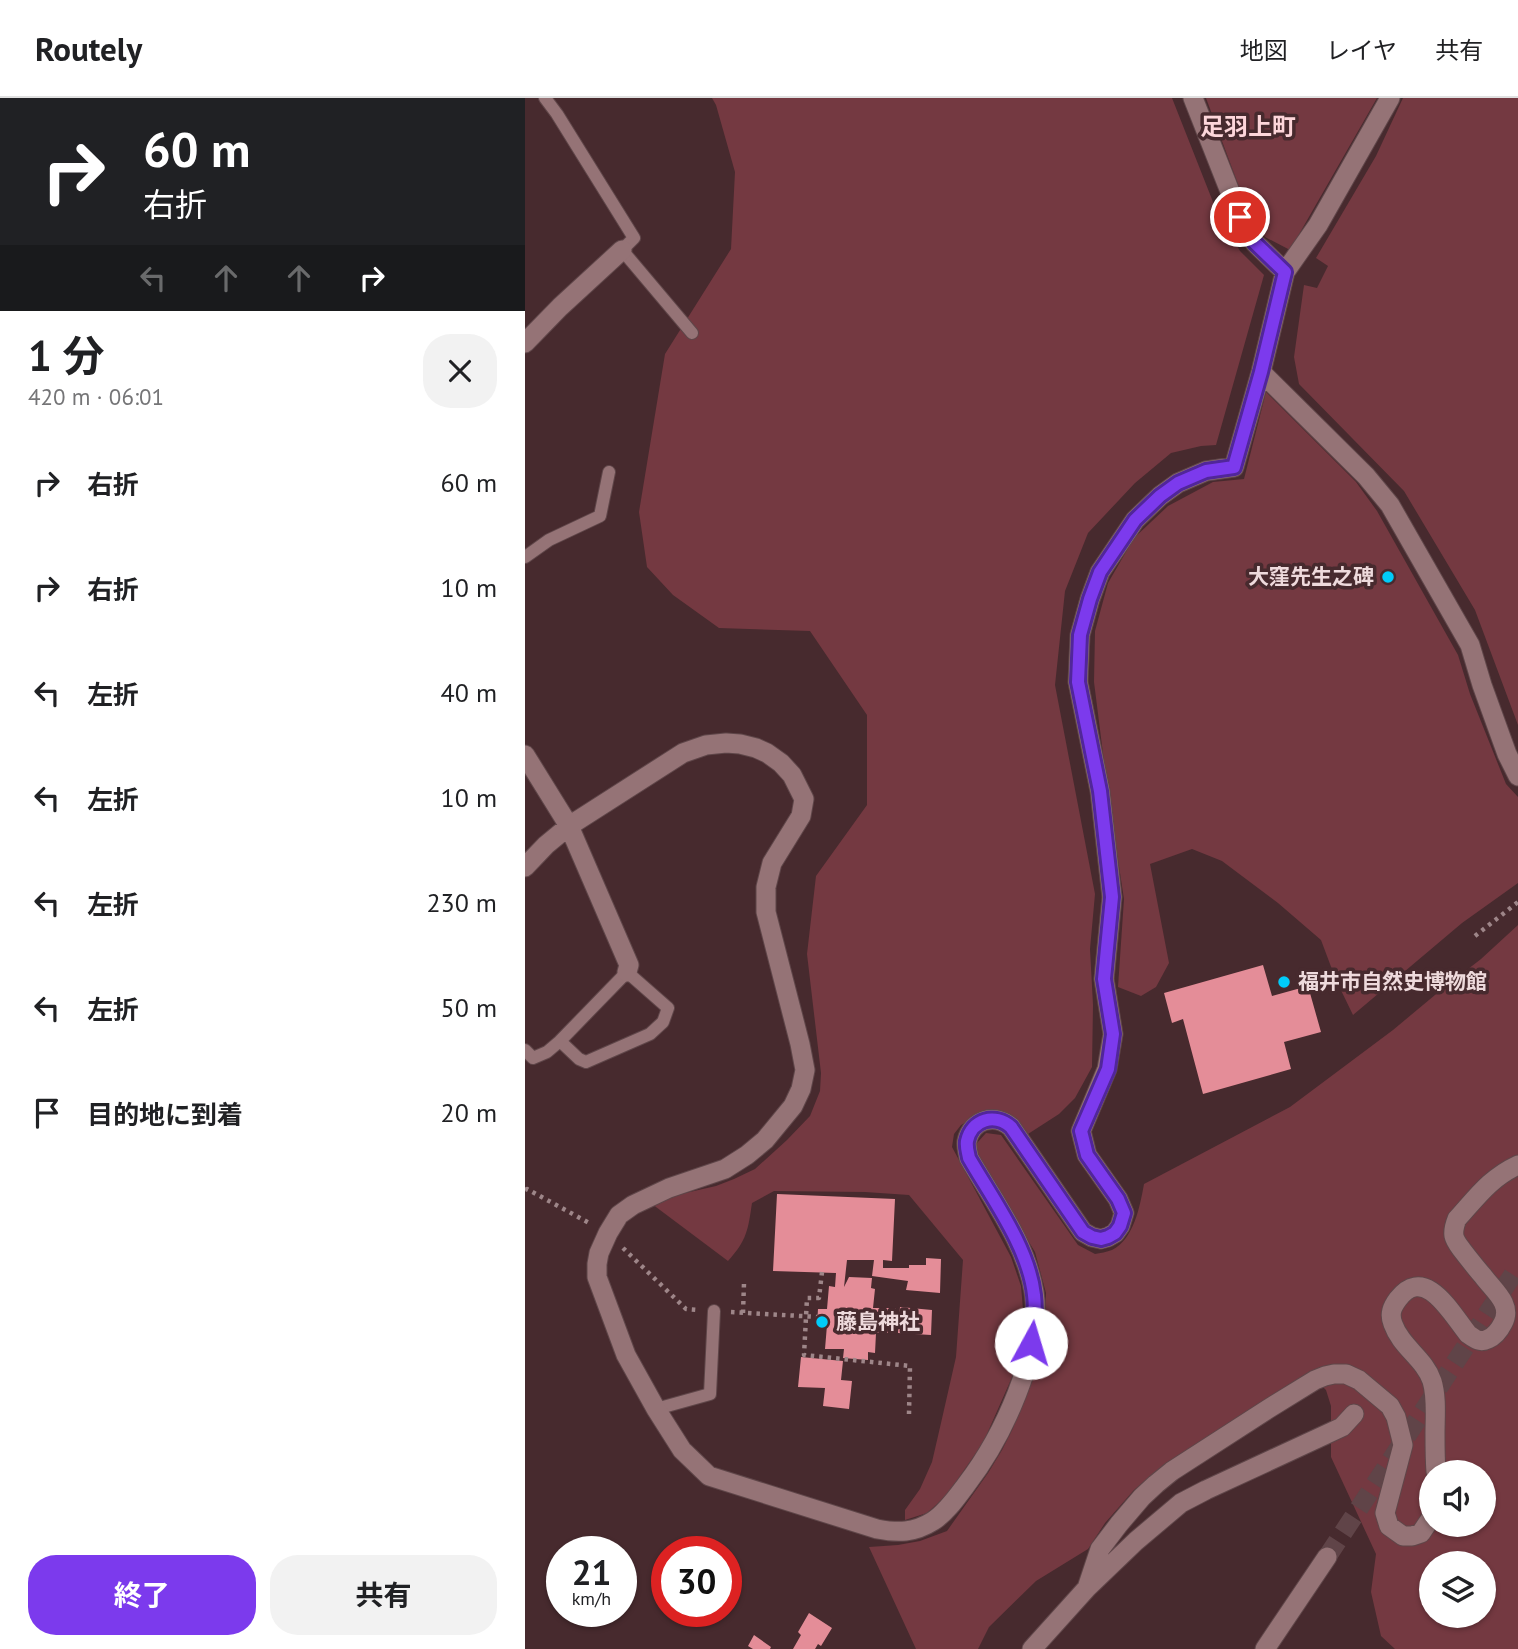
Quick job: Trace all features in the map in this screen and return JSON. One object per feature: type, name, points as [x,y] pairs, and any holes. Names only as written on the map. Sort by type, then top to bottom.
[{"type":"street","points":[[1193,98],[1240,217],[1255,243],[1285,272]]},
{"type":"street","points":[[525,867],[569,826],[683,753],[706,745],[726,743],[757,748],[781,763],[792,775],[804,799],[801,816],[772,863],[766,887],[766,912],[803,1057],[805,1070],[801,1089],[793,1106],[765,1139],[747,1155],[725,1168],[669,1188],[633,1205],[619,1216],[599,1254],[597,1277],[626,1355],[656,1409],[682,1450],[709,1476],[896,1533],[913,1530],[935,1520],[955,1500],[992,1448],[1007,1419],[1023,1376],[1035,1319],[1029,1268],[969,1158],[966,1144],[970,1134],[978,1124],[989,1119],[1005,1121],[1083,1232],[1101,1239],[1108,1237],[1115,1233],[1123,1220],[1124,1213],[1118,1199],[1087,1155],[1081,1131],[1108,1069],[1113,1034],[1104,979],[1112,897],[1100,791],[1078,682],[1080,635],[1090,599],[1100,572],[1135,520],[1160,496],[1178,483],[1206,471],[1234,467],[1285,272],[1318,225],[1389,98]]},
{"type":"street","points":[[525,343],[622,250]]},
{"type":"street","points":[[1261,372],[1366,476],[1390,505],[1470,645],[1486,697],[1518,776]]},
{"type":"street","points":[[525,755],[569,826],[629,965],[627,972]]},
{"type":"street","points":[[1436,1460],[1432,1379],[1398,1336],[1391,1314],[1407,1289],[1423,1286],[1432,1291],[1474,1338],[1479,1341],[1486,1340],[1498,1331],[1506,1310],[1502,1298],[1453,1235],[1457,1219],[1492,1180],[1518,1165]]},
{"type":"street","points":[[1087,1588],[1100,1549],[1142,1497],[1172,1471],[1315,1380],[1335,1374],[1354,1377],[1373,1390],[1390,1406],[1396,1416],[1403,1445],[1384,1513],[1388,1526],[1403,1536],[1419,1534]]},
{"type":"street","points":[[1032,1649],[1087,1588],[1181,1503],[1342,1427],[1354,1414]]},
{"type":"street","points":[[1265,1649],[1327,1557]]},
{"type":"lane","points":[[545,98],[634,238],[622,250],[692,333]]},
{"type":"lane","points":[[525,557],[549,540],[600,516],[609,472]]},
{"type":"lane","points":[[525,1050],[533,1058],[547,1052],[627,972],[668,1009],[663,1022],[650,1034],[586,1062],[560,1041]]},
{"type":"lane","points":[[656,1409],[710,1394],[714,1311]]},
{"type":"path","points":[[1475,936],[1518,902]]},
{"type":"path","points":[[525,1190],[608,1233],[647,1271]]},
{"type":"path","points":[[822,1272],[819,1298],[807,1298],[804,1356],[910,1366],[909,1414]]},
{"type":"path","points":[[743,1313],[744,1283]]},
{"type":"shaded area","points":[[712,98],[1172,98],[1215,207],[1240,251],[1264,275],[1216,445],[1171,453],[1135,483],[1088,533],[1065,591],[1055,685],[1095,894],[1090,949],[1092,1067],[1075,1098],[1059,1114],[1028,1134],[1011,1116],[988,1110],[961,1125],[954,1134],[952,1147],[1011,1257],[1021,1286],[1024,1321],[1013,1375],[983,1443],[946,1496],[927,1513],[905,1520],[905,1510],[920,1489],[932,1462],[956,1357],[963,1260],[909,1195],[774,1191],[752,1203],[746,1234],[728,1261],[652,1204],[716,1186],[755,1169],[810,1116],[820,1091],[821,1073],[807,954],[816,876],[867,805],[867,715],[810,631],[719,628],[673,595],[647,567],[639,512],[665,354],[731,249],[735,172]]},
{"type":"shaded area","points":[[1206,98],[1377,98],[1290,250],[1265,237],[1248,211]]},
{"type":"shaded area","points":[[1403,98],[1518,98],[1518,725],[1475,610],[1404,491],[1299,384],[1294,357],[1304,285],[1317,288],[1328,266],[1316,258],[1376,156]]},
{"type":"shaded area","points":[[1266,392],[1356,482],[1377,511],[1458,655],[1470,694],[1506,784],[1518,797],[1518,883],[1462,923],[1353,1015],[1321,940],[1278,903],[1222,861],[1192,849],[1150,864],[1169,963],[1156,987],[1141,996],[1118,987],[1124,899],[1094,682],[1095,631],[1108,583],[1134,538],[1168,506],[1213,482],[1244,479]]},
{"type":"shaded area","points":[[1518,925],[1518,1649],[1395,1649],[1381,1636],[1371,1592],[1376,1554],[1331,1457],[1331,1406],[1326,1390],[1313,1377],[1166,1463],[1134,1490],[1105,1523],[1088,1549],[1036,1581],[989,1627],[978,1649],[916,1649],[869,1547],[920,1541],[947,1531],[988,1473],[1013,1428],[1044,1327],[1046,1293],[1035,1252],[976,1155],[977,1143],[986,1133],[1001,1135],[1078,1245],[1095,1254],[1112,1250],[1120,1245],[1131,1230],[1144,1184],[1290,1107],[1393,1030],[1481,959]]},
{"type":"building","points":[[1263,965],[1272,996],[1308,986],[1321,1032],[1284,1042],[1291,1069],[1203,1094],[1183,1019],[1172,1023],[1164,993]]},
{"type":"building","points":[[777,1194],[895,1199],[892,1261],[883,1260],[883,1268],[909,1268],[909,1265],[926,1265],[926,1258],[941,1259],[940,1293],[906,1290],[908,1281],[872,1276],[874,1260],[847,1260],[844,1287],[849,1277],[872,1278],[871,1288],[875,1289],[873,1308],[896,1308],[894,1333],[876,1333],[875,1353],[868,1352],[868,1360],[843,1358],[844,1349],[825,1349],[827,1325],[817,1325],[818,1309],[827,1309],[829,1286],[835,1287],[836,1273],[773,1271]]},
{"type":"building","points":[[900,1307],[932,1310],[931,1335],[898,1333]]},
{"type":"building","points":[[801,1357],[843,1361],[841,1380],[852,1381],[849,1409],[823,1406],[825,1388],[798,1387]]},
{"type":"building","points":[[809,1613],[832,1628],[821,1646],[818,1644],[815,1649],[793,1649],[801,1635],[798,1632]]},
{"type":"building","points":[[754,1635],[771,1647],[770,1649],[753,1649],[748,1646]]},
{"type":"tunnel","points":[[1327,1557],[1518,1267]]},
{"type":"place","name":"大窪先生之碑","points":[[1388,577]]},
{"type":"place","name":"福井市自然史博物館","points":[[1284,982]]},
{"type":"place","name":"藤島神社","points":[[822,1322]]},
{"type":"district","name":"足羽上町","points":[[1248,127]]},
{"type":"route","points":[[1031,1343],[1035,1319],[1029,1268],[969,1158],[966,1144],[978,1124],[989,1119],[1005,1121],[1083,1232],[1101,1239],[1115,1233],[1120,1226],[1124,1213],[1118,1199],[1087,1155],[1081,1131],[1108,1069],[1113,1034],[1104,979],[1112,897],[1100,791],[1078,682],[1080,635],[1100,572],[1135,520],[1178,483],[1206,471],[1234,467],[1285,272],[1255,243],[1240,217]]}]
